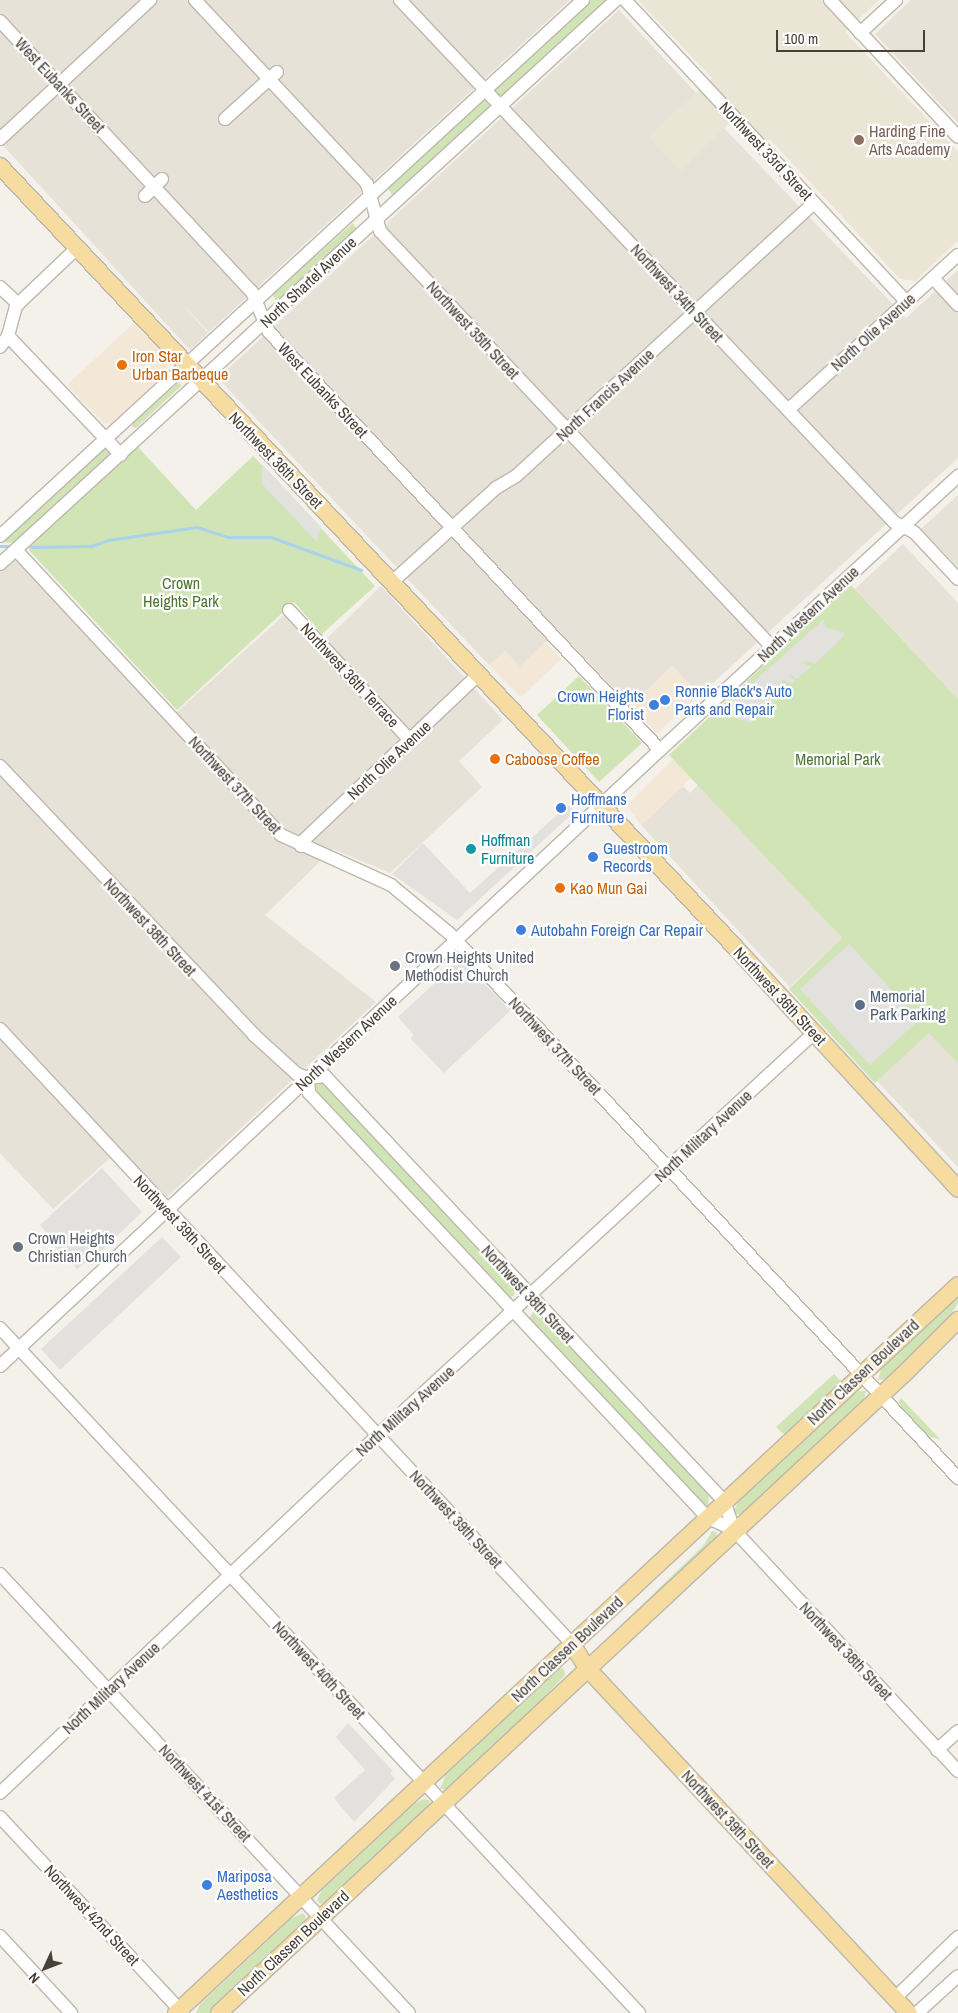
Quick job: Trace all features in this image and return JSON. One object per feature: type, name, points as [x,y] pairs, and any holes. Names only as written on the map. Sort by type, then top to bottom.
[{"type":"main road","name":"Northwest 36th Street","points":[[0,166],[479,674],[958,1189]]},
{"type":"main road","name":"North Classen Boulevard","points":[[180,2012],[301,1896],[860,1373],[958,1285]]},
{"type":"main road","name":"North Classen Boulevard","points":[[219,2013],[958,1320]]},
{"type":"main road","name":"Northwest 39th Street","points":[[572,1644],[588,1668],[909,2013]]},
{"type":"street","points":[[0,139],[150,0]]},
{"type":"street","name":"Northwest 35th Street","points":[[195,0],[273,76],[366,184],[380,231],[566,431],[772,647]]},
{"type":"street","name":"Northwest 34th Street","points":[[400,0],[788,410],[902,528],[914,532],[958,579]]},
{"type":"street","name":"North Shartel Avenue","points":[[0,536],[583,0]]},
{"type":"street","name":"North Shartel Avenue","points":[[12,557],[31,536],[616,0]]},
{"type":"street","name":"Northwest 33rd Street","points":[[625,0],[906,302]]},
{"type":"street","points":[[830,0],[958,137]]},
{"type":"street","points":[[860,33],[896,0]]},
{"type":"street","name":"West Eubanks Street","points":[[0,21],[252,292],[269,332],[660,750]]},
{"type":"street","points":[[225,119],[273,76]]},
{"type":"street","name":"North Francis Avenue","points":[[392,582],[566,431],[814,203]]},
{"type":"street","points":[[0,347],[8,336],[12,311],[77,248]]},
{"type":"street","name":"North Olie Avenue","points":[[788,410],[958,255]]},
{"type":"street","points":[[933,278],[958,305]]},
{"type":"street","points":[[0,286],[18,304]]},
{"type":"street","points":[[8,336],[120,455]]},
{"type":"street","name":"North Western Avenue","points":[[0,1366],[600,805],[958,476]]},
{"type":"street","name":"Northwest 37th Street","points":[[12,557],[286,839],[391,885],[431,915],[958,1478]]},
{"type":"street","name":"Northwest 36th Terrace","points":[[289,610],[410,740]]},
{"type":"street","name":"North Olie Avenue","points":[[301,846],[479,674]]},
{"type":"street","name":"Northwest 38th Street","points":[[0,766],[227,1009],[297,1074],[308,1078],[325,1076],[724,1501],[734,1530]]},
{"type":"street","name":"Northwest 39th Street","points":[[0,1029],[572,1644]]},
{"type":"street","name":"North Military Avenue","points":[[0,1793],[378,1435],[514,1312],[814,1032]]},
{"type":"street","name":"Northwest 38th Street","points":[[308,1078],[309,1092],[514,1312],[707,1517],[734,1530],[937,1750],[956,1767]]},
{"type":"street","name":"Northwest 40th Street","points":[[0,1328],[639,2013]]},
{"type":"street","name":"Northwest 41st Street","points":[[0,1574],[409,2013]]},
{"type":"street","points":[[937,1750],[958,1731]]},
{"type":"street","name":"Northwest 42nd Street","points":[[0,1817],[180,2012]]},
{"type":"street","points":[[0,1936],[71,2013]]},
{"type":"street","points":[[895,1998],[958,1937]]},
{"type":"street","points":[[917,2013],[958,1976]]},
{"type":"shaded area","points":[[0,0],[570,0],[209,332],[180,302],[208,333],[190,350],[0,142]]},
{"type":"shaded area","name":"Harding Fine Arts Academy","points":[[638,0],[879,0],[845,32],[958,152],[958,241],[915,281],[900,279],[770,139],[766,141],[740,113],[680,171],[648,137],[712,78]]},
{"type":"shaded area","points":[[911,0],[958,0],[958,123],[875,34]]},
{"type":"shaded area","points":[[619,10],[696,93],[649,137],[681,170],[724,128],[906,318],[958,270],[958,458],[700,695],[672,666],[630,706],[558,630],[520,667],[505,651],[489,665],[218,378]]},
{"type":"shaded area","points":[[134,323],[167,357],[167,371],[111,424],[104,423],[67,385]]},
{"type":"shaded area","points":[[262,464],[321,527],[318,540],[316,541],[262,484]]},
{"type":"shaded area","points":[[958,495],[958,567],[921,529]]},
{"type":"shaded area","points":[[903,544],[958,603],[958,699],[855,589]]},
{"type":"shaded area","points":[[14,560],[22,564],[167,721],[284,615],[317,648],[381,586],[503,720],[459,761],[482,787],[390,873],[333,849],[265,915],[376,1002],[167,1197],[119,1150],[53,1209],[0,1153],[0,570]]},
{"type":"shaded area","points":[[824,619],[825,627],[845,633],[843,637],[815,664],[806,660],[803,663],[811,667],[797,679],[789,675],[795,681],[792,684],[783,680],[777,686],[785,691],[781,694],[773,690],[772,692],[779,696],[776,699],[767,695],[774,701],[751,723],[736,718],[729,704]]},
{"type":"shaded area","points":[[545,642],[561,659],[521,697],[489,665],[505,651],[520,666]]},
{"type":"shaded area","name":"Ronnie Black's Auto Parts and Repair","points":[[672,666],[700,695],[657,733],[630,706]]},
{"type":"shaded area","points":[[673,759],[691,778],[641,825],[627,805]]},
{"type":"shaded area","points":[[698,785],[842,938],[790,987],[641,825],[683,786],[690,793]]},
{"type":"shaded area","points":[[568,805],[575,811],[457,920],[392,874],[423,843],[470,893]]},
{"type":"shaded area","name":"Memorial Park Parking","points":[[849,944],[919,1020],[870,1065],[800,989]]},
{"type":"shaded area","points":[[456,963],[466,963],[510,1011],[444,1073],[411,1039],[413,1034],[398,1017]]},
{"type":"shaded area","points":[[929,1032],[958,1063],[958,1167],[877,1081]]},
{"type":"shaded area","points":[[102,1168],[142,1212],[97,1255],[77,1269],[46,1237],[49,1235],[40,1225]]},
{"type":"shaded area","points":[[162,1237],[181,1257],[60,1370],[41,1349]]},
{"type":"shaded area","points":[[348,1723],[393,1771],[390,1773],[395,1779],[354,1822],[334,1798],[365,1770],[336,1737]]},
{"type":"green space","points":[[590,0],[610,0],[502,99],[493,90]]},
{"type":"green space","points":[[483,99],[492,107],[393,196],[387,187]]},
{"type":"green space","points":[[353,223],[357,230],[277,302],[272,294]]},
{"type":"green space","points":[[179,382],[181,386],[136,428],[132,427],[133,422]]},
{"type":"green space","name":"Crown Heights Park","points":[[137,446],[196,510],[253,456],[375,586],[322,634],[294,602],[177,710],[29,550],[30,544]]},
{"type":"green space","points":[[103,449],[108,449],[111,455],[17,543],[3,542]]},
{"type":"green space","name":"Memorial Park","points":[[850,584],[958,699],[958,1063],[929,1033],[875,1083],[789,989],[842,938],[669,755]]},
{"type":"green space","points":[[579,676],[642,743],[599,782],[537,715]]},
{"type":"green space","points":[[321,1081],[515,1287],[514,1296],[507,1298],[315,1091],[314,1083]]},
{"type":"green space","points":[[958,1295],[958,1303],[941,1330],[887,1379],[878,1380],[882,1366]]},
{"type":"green space","points":[[534,1311],[539,1313],[709,1495],[708,1505],[702,1506],[528,1320]]},
{"type":"green space","points":[[834,1374],[842,1382],[786,1434],[782,1433],[776,1427]]},
{"type":"green space","points":[[860,1391],[866,1391],[863,1402],[744,1513],[735,1515],[733,1511],[740,1500],[852,1395]]},
{"type":"green space","points":[[901,1398],[940,1439],[926,1436],[901,1409],[899,1401]]},
{"type":"green space","points":[[712,1531],[717,1532],[715,1542],[597,1648],[704,1545]]},
{"type":"green space","points":[[559,1668],[564,1669],[565,1675],[532,1710],[449,1789],[440,1789],[446,1774]]},
{"type":"green space","points":[[424,1799],[430,1801],[427,1810],[325,1903],[320,1904],[317,1900],[322,1890],[414,1804]]},
{"type":"green space","points":[[303,1913],[306,1917],[303,1926],[210,2013],[196,2013],[200,2004],[292,1918]]},
{"type":"waterway","points":[[31,547],[91,546],[108,540],[197,527],[228,537],[271,537],[361,570]]},
{"type":"waterway","points":[[0,546],[13,546]]},
{"type":"place","name":"Harding Fine Arts Academy","points":[[859,140]]},
{"type":"place","name":"Iron Star Urban Barbeque","points":[[122,365]]},
{"type":"place","name":"Ronnie Black's Auto Parts and Repair","points":[[665,700]]},
{"type":"place","name":"Crown Heights Florist","points":[[654,705]]},
{"type":"place","name":"Caboose Coffee","points":[[495,759]]},
{"type":"place","name":"Hoffmans Furniture","points":[[561,808]]},
{"type":"place","name":"Hoffman Furniture","points":[[471,849]]},
{"type":"place","name":"Guestroom Records","points":[[593,857]]},
{"type":"place","name":"Kao Mun Gai","points":[[560,888]]},
{"type":"place","name":"Autobahn Foreign Car Repair","points":[[521,930]]},
{"type":"place","name":"Crown Heights United Methodist Church","points":[[395,966]]},
{"type":"place","name":"Memorial Park Parking","points":[[860,1005]]},
{"type":"place","name":"Crown Heights Christian Church","points":[[18,1247]]},
{"type":"place","name":"Mariposa Aesthetics","points":[[207,1885]]}]
